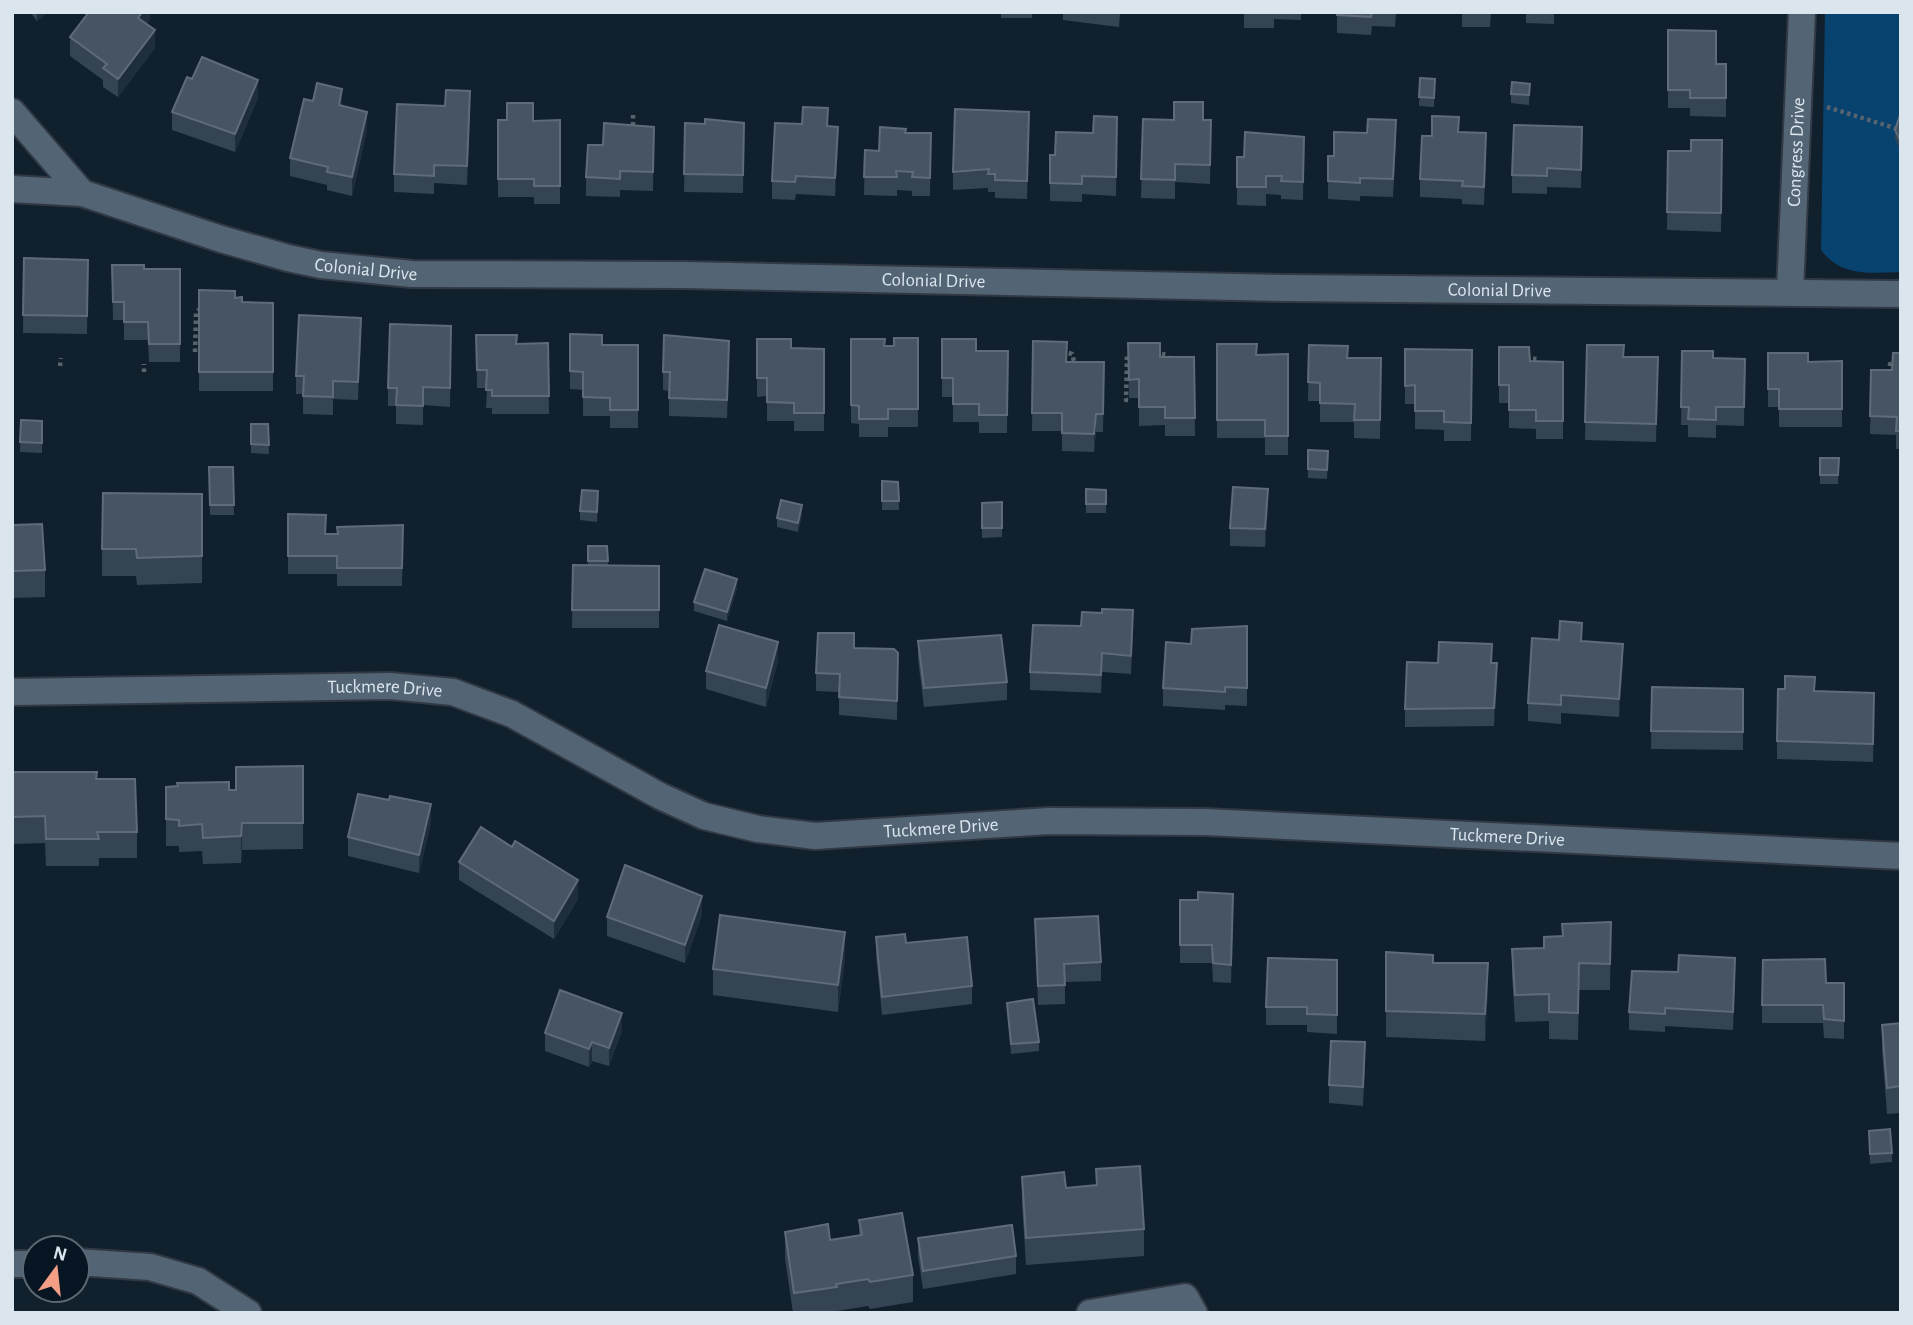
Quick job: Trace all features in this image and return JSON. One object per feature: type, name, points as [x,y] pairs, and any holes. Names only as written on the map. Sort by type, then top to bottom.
[{"type":"street","name":"Congress Drive","points":[[1790,292],[1802,12]]},
{"type":"street","points":[[12,112],[82,193]]},
{"type":"street","name":"Colonial Drive","points":[[12,188],[82,193],[288,258],[321,265],[412,274],[684,275],[1286,288],[1901,294]]},
{"type":"street","name":"Tuckmere Drive","points":[[12,692],[390,686],[453,692],[512,714],[660,796],[704,816],[758,829],[815,836],[1049,821],[1205,822],[1901,856]]},
{"type":"street","points":[[91,1263],[162,1270],[198,1281],[248,1313]]},
{"type":"street","points":[[1090,1313],[1185,1297],[1194,1313]]},
{"type":"path","points":[[1799,101],[1901,130]]},
{"type":"path","points":[[633,114],[634,125]]},
{"type":"path","points":[[195,352],[196,312],[201,306],[209,306]]},
{"type":"path","points":[[1051,351],[1072,354],[1075,369]]},
{"type":"path","points":[[1147,354],[1168,355],[1168,367]]},
{"type":"path","points":[[1128,400],[1127,356],[1137,356]]},
{"type":"path","points":[[60,366],[61,358]]},
{"type":"path","points":[[1518,359],[1537,359],[1539,371]]},
{"type":"path","points":[[1888,379],[1890,364],[1901,362]]},
{"type":"path","points":[[144,364],[144,372]]},
{"type":"shaded area","points":[[1825,12],[1901,12],[1901,272],[1857,272],[1838,265],[1821,250]]},
{"type":"building","points":[[89,12],[142,12],[138,18],[155,30],[118,79],[103,68],[107,64],[70,37]]},
{"type":"building","points":[[1337,12],[1372,12],[1371,17],[1337,15]]},
{"type":"building","points":[[1668,30],[1716,31],[1716,64],[1726,64],[1726,98],[1690,98],[1690,90],[1668,90]]},
{"type":"building","points":[[202,57],[258,80],[235,134],[172,112],[187,77],[192,79]]},
{"type":"building","points":[[1420,78],[1435,79],[1434,98],[1419,97]]},
{"type":"building","points":[[1512,82],[1530,84],[1529,95],[1511,94]]},
{"type":"building","points":[[317,83],[342,89],[339,105],[367,112],[352,177],[327,172],[328,167],[290,158],[304,99],[313,101]]},
{"type":"building","points":[[446,90],[470,91],[467,166],[434,165],[434,176],[394,174],[397,104],[445,106]]},
{"type":"building","points":[[1174,102],[1203,102],[1203,120],[1211,120],[1210,165],[1175,164],[1175,180],[1141,179],[1143,119],[1174,120]]},
{"type":"building","points":[[507,103],[533,103],[533,121],[560,120],[560,186],[534,186],[534,179],[498,179],[498,120],[507,120]]},
{"type":"building","points":[[803,107],[828,108],[827,126],[838,127],[835,178],[796,176],[795,182],[772,181],[775,123],[802,124]]},
{"type":"building","points":[[955,109],[1029,112],[1027,181],[995,180],[995,174],[988,174],[989,169],[953,172]]},
{"type":"building","points":[[1901,112],[1901,142],[1895,130]]},
{"type":"building","points":[[1094,116],[1117,117],[1116,177],[1082,176],[1082,184],[1050,183],[1050,155],[1055,155],[1056,132],[1093,133]]},
{"type":"building","points":[[1432,116],[1459,117],[1458,132],[1486,133],[1484,187],[1462,186],[1463,181],[1420,179],[1422,136],[1432,136]]},
{"type":"building","points":[[705,119],[744,123],[743,175],[684,174],[685,123],[705,124]]},
{"type":"building","points":[[1368,119],[1396,120],[1393,179],[1360,178],[1360,183],[1328,181],[1328,156],[1334,156],[1334,132],[1367,133]]},
{"type":"building","points":[[604,123],[654,127],[653,172],[620,171],[620,179],[586,177],[588,145],[603,145]]},
{"type":"building","points":[[1514,125],[1582,127],[1581,170],[1547,168],[1547,176],[1512,175]]},
{"type":"building","points":[[880,127],[906,129],[905,133],[931,133],[930,178],[912,177],[913,172],[896,171],[897,177],[864,177],[865,150],[879,151]]},
{"type":"building","points":[[1245,132],[1304,137],[1303,182],[1281,181],[1282,176],[1266,176],[1266,187],[1237,187],[1237,157],[1244,157]]},
{"type":"building","points":[[1691,140],[1722,140],[1721,213],[1667,212],[1668,151],[1691,151]]},
{"type":"building","points":[[24,258],[88,260],[87,316],[23,315]]},
{"type":"building","points":[[112,265],[144,265],[144,269],[180,269],[180,344],[149,344],[148,322],[124,322],[124,302],[113,302]]},
{"type":"building","points":[[199,290],[235,291],[235,298],[242,297],[242,302],[273,303],[273,372],[199,372]]},
{"type":"building","points":[[299,315],[361,318],[358,382],[333,381],[333,397],[303,396],[304,376],[296,376]]},
{"type":"building","points":[[390,324],[451,326],[450,388],[423,387],[423,406],[396,405],[397,388],[388,388]]},
{"type":"building","points":[[570,334],[602,335],[602,345],[638,345],[638,410],[610,410],[610,398],[583,397],[583,372],[570,371]]},
{"type":"building","points":[[476,335],[517,335],[516,344],[548,343],[549,396],[492,396],[492,390],[486,390],[487,370],[477,370]]},
{"type":"building","points":[[664,335],[729,341],[727,400],[669,398],[670,372],[663,372]]},
{"type":"building","points":[[894,338],[918,338],[918,409],[888,409],[888,419],[859,419],[859,406],[851,405],[851,339],[885,339],[884,346],[894,346]]},
{"type":"building","points":[[757,339],[791,339],[791,348],[824,349],[824,413],[794,413],[794,403],[767,402],[767,378],[757,378]]},
{"type":"building","points":[[942,339],[976,339],[976,351],[1008,351],[1007,415],[979,415],[979,404],[953,404],[953,378],[942,378]]},
{"type":"building","points":[[1033,341],[1067,342],[1066,362],[1104,362],[1103,414],[1096,414],[1094,434],[1062,433],[1062,413],[1032,413]]},
{"type":"building","points":[[1128,343],[1160,343],[1160,357],[1194,357],[1195,418],[1165,418],[1165,407],[1139,407],[1139,379],[1129,380]]},
{"type":"building","points":[[1217,344],[1257,344],[1256,355],[1288,354],[1288,436],[1265,436],[1265,420],[1217,420]]},
{"type":"building","points":[[1309,345],[1348,346],[1347,358],[1381,358],[1380,420],[1354,420],[1355,404],[1320,403],[1320,383],[1308,382]]},
{"type":"building","points":[[1587,345],[1624,345],[1623,357],[1658,357],[1656,424],[1585,422]]},
{"type":"building","points":[[1499,347],[1529,347],[1530,361],[1563,362],[1563,421],[1536,421],[1536,410],[1509,410],[1509,385],[1499,385]]},
{"type":"building","points":[[1405,349],[1472,350],[1471,423],[1444,422],[1444,411],[1415,411],[1415,385],[1405,386]]},
{"type":"building","points":[[1682,351],[1713,351],[1713,358],[1745,359],[1744,407],[1716,407],[1716,420],[1688,419],[1689,407],[1681,407]]},
{"type":"building","points":[[1768,353],[1808,353],[1808,362],[1842,361],[1842,409],[1779,409],[1779,389],[1768,389]]},
{"type":"building","points":[[1893,353],[1901,353],[1901,431],[1896,431],[1897,417],[1870,416],[1871,370],[1892,370]]},
{"type":"building","points":[[21,420],[42,421],[42,443],[20,442]]},
{"type":"building","points":[[251,424],[268,424],[269,445],[251,444]]},
{"type":"building","points":[[1308,450],[1328,451],[1327,470],[1308,469]]},
{"type":"building","points":[[1820,458],[1839,458],[1838,475],[1820,475]]},
{"type":"building","points":[[209,467],[233,467],[234,505],[210,505]]},
{"type":"building","points":[[882,481],[898,482],[899,501],[882,501]]},
{"type":"building","points":[[1233,487],[1268,489],[1265,529],[1230,528]]},
{"type":"building","points":[[1086,489],[1106,490],[1106,504],[1086,504]]},
{"type":"building","points":[[582,490],[598,491],[597,512],[580,511]]},
{"type":"building","points":[[103,493],[202,494],[202,556],[137,558],[136,549],[102,549]]},
{"type":"building","points":[[781,500],[802,505],[798,523],[777,518]]},
{"type":"building","points":[[1002,502],[1002,528],[982,528],[982,503]]},
{"type":"building","points":[[288,514],[326,515],[325,534],[338,534],[337,527],[403,525],[402,568],[337,568],[337,556],[288,556]]},
{"type":"building","points":[[42,524],[45,570],[12,571],[12,525]]},
{"type":"building","points":[[588,546],[607,546],[608,561],[588,561]]},
{"type":"building","points":[[573,565],[659,566],[659,610],[572,610]]},
{"type":"building","points":[[705,569],[737,579],[727,612],[694,602]]},
{"type":"building","points":[[1102,609],[1133,610],[1131,656],[1102,653],[1101,675],[1030,672],[1033,625],[1081,626],[1082,612],[1102,613]]},
{"type":"building","points":[[1560,621],[1582,623],[1581,641],[1623,644],[1619,699],[1561,695],[1561,705],[1528,703],[1532,638],[1559,640]]},
{"type":"building","points":[[719,625],[778,642],[766,688],[706,671]]},
{"type":"building","points":[[1247,626],[1247,688],[1225,687],[1225,692],[1163,688],[1166,642],[1191,644],[1192,629]]},
{"type":"building","points":[[818,633],[854,633],[854,648],[894,649],[898,653],[897,701],[839,697],[840,674],[816,673]]},
{"type":"building","points":[[1001,635],[1007,682],[924,688],[918,641]]},
{"type":"building","points":[[1439,642],[1492,644],[1491,663],[1497,663],[1494,708],[1405,709],[1407,662],[1438,663]]},
{"type":"building","points":[[1785,676],[1815,677],[1814,691],[1874,693],[1873,744],[1777,741],[1778,689],[1785,689]]},
{"type":"building","points":[[1652,687],[1743,689],[1743,732],[1651,731]]},
{"type":"building","points":[[303,766],[303,823],[242,823],[241,836],[203,838],[202,824],[179,826],[179,820],[166,819],[166,787],[178,786],[177,783],[229,782],[229,790],[236,790],[236,767]]},
{"type":"building","points":[[12,772],[97,772],[96,779],[135,779],[137,832],[97,832],[99,839],[46,839],[45,816],[12,817]]},
{"type":"building","points":[[358,794],[389,800],[390,796],[431,804],[419,855],[348,837]]},
{"type":"building","points":[[481,827],[512,847],[515,841],[578,880],[554,921],[459,862]]},
{"type":"building","points":[[625,865],[702,896],[685,945],[607,917]]},
{"type":"building","points":[[1198,892],[1233,894],[1231,965],[1213,963],[1212,945],[1180,945],[1180,900],[1198,900]]},
{"type":"building","points":[[720,915],[845,932],[838,985],[713,969]]},
{"type":"building","points":[[1098,916],[1101,962],[1064,964],[1065,985],[1038,986],[1035,919]]},
{"type":"building","points":[[1611,922],[1610,964],[1579,963],[1578,1013],[1549,1012],[1549,994],[1515,995],[1512,949],[1544,948],[1544,937],[1563,936],[1562,924]]},
{"type":"building","points":[[905,934],[906,943],[967,937],[972,986],[882,997],[876,937]]},
{"type":"building","points":[[1386,952],[1433,955],[1433,963],[1488,963],[1485,1014],[1386,1011]]},
{"type":"building","points":[[1679,955],[1735,958],[1733,1012],[1665,1008],[1665,1014],[1629,1012],[1632,971],[1678,972]]},
{"type":"building","points":[[1268,958],[1337,960],[1337,1015],[1307,1014],[1307,1007],[1266,1007]]},
{"type":"building","points":[[1825,959],[1826,983],[1844,983],[1844,1021],[1824,1019],[1823,1005],[1762,1005],[1763,960]]},
{"type":"building","points":[[560,990],[622,1013],[609,1048],[592,1042],[589,1049],[545,1033]]},
{"type":"building","points":[[1033,999],[1039,1042],[1011,1044],[1007,1003]]},
{"type":"building","points":[[1901,1023],[1901,1086],[1887,1088],[1882,1025]]},
{"type":"building","points":[[1331,1041],[1365,1042],[1363,1087],[1329,1085]]},
{"type":"building","points":[[1890,1129],[1892,1153],[1870,1154],[1869,1131]]},
{"type":"building","points":[[1140,1166],[1144,1229],[1026,1238],[1022,1177],[1064,1172],[1066,1188],[1097,1185],[1096,1169]]},
{"type":"building","points":[[902,1213],[913,1275],[870,1282],[868,1279],[794,1293],[785,1232],[828,1224],[830,1240],[862,1235],[859,1220]]},
{"type":"building","points":[[1012,1225],[1016,1256],[923,1271],[918,1238]]}]
